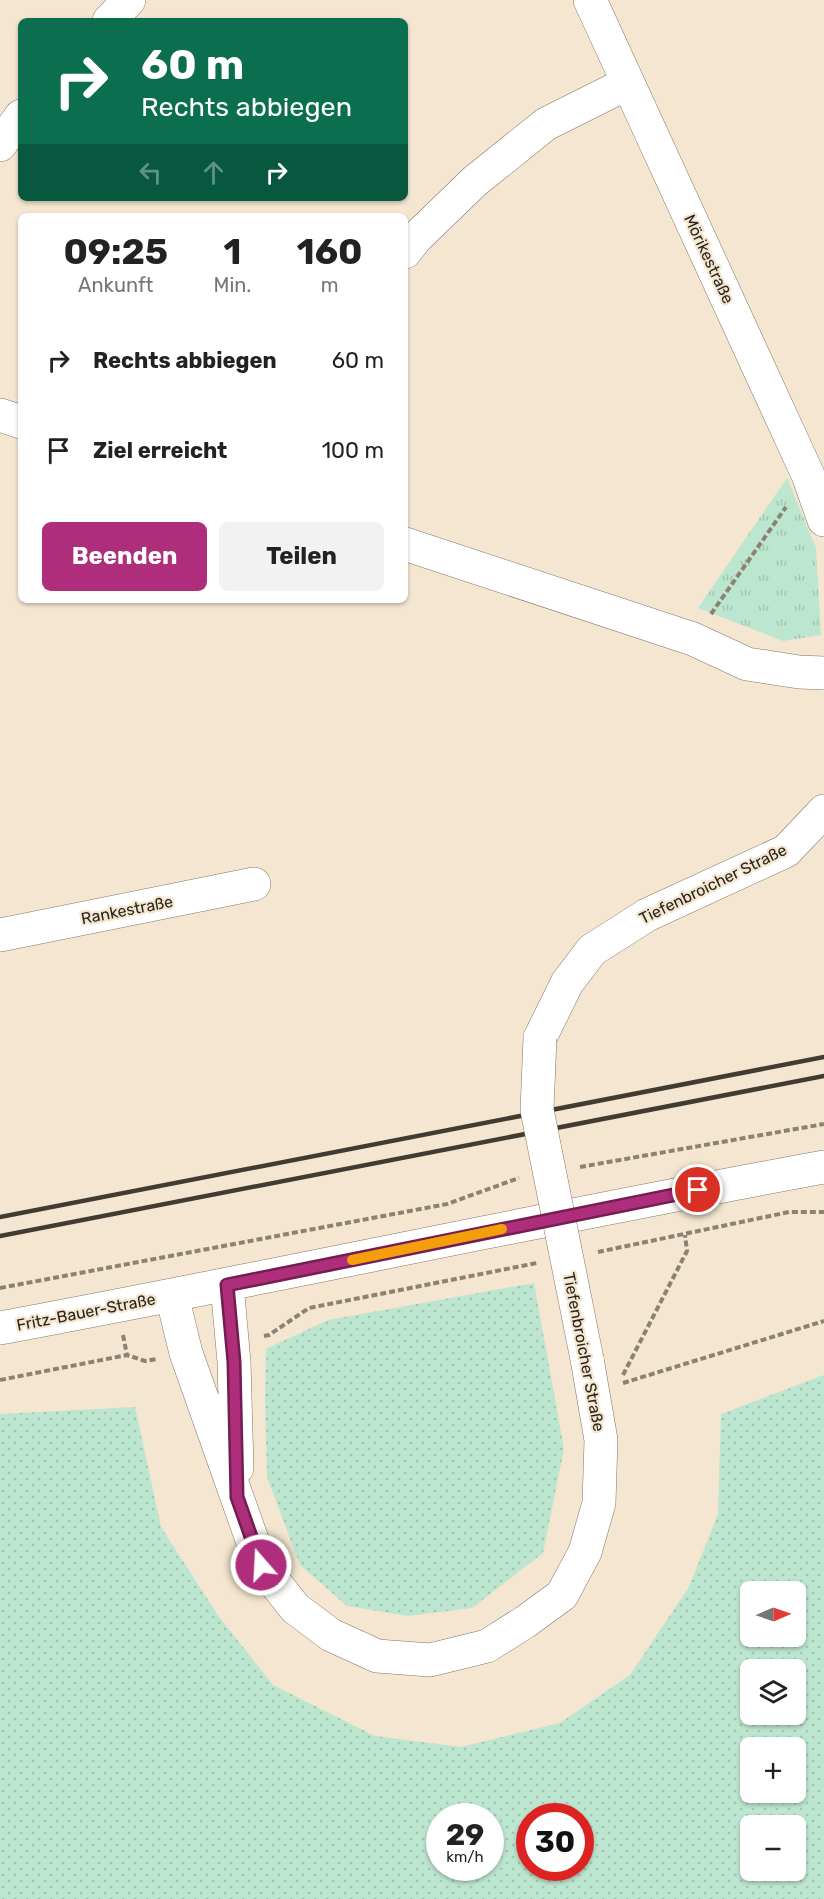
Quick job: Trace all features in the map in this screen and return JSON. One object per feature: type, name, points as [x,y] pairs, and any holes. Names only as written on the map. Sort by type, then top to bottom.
[{"type":"street","points":[[112,18],[129,0]]},
{"type":"street","name":"Mörikestraße","points":[[590,0],[808,475],[824,520]]},
{"type":"street","points":[[408,249],[475,180],[546,124],[628,83]]},
{"type":"street","points":[[0,145],[18,120]]},
{"type":"street","points":[[0,415],[18,421]]},
{"type":"street","points":[[408,545],[693,639],[747,664],[824,674]]},
{"type":"street","name":"Tiefenbroicher Straße","points":[[172,1296],[186,1353],[261,1565],[296,1608],[331,1635],[377,1656],[430,1659],[487,1646],[562,1595],[585,1552],[599,1503],[601,1440],[537,1110],[540,1038],[567,983],[592,950],[647,915],[786,851],[824,811]]},
{"type":"street","name":"Rankestraße","points":[[0,935],[254,884]]},
{"type":"street","points":[[172,1296],[698,1190],[824,1167]]},
{"type":"street","name":"Tiefenbroicher Straße","points":[[227,1285],[232,1343],[237,1497]]},
{"type":"street","name":"Fritz-Bauer-Straße","points":[[0,1328],[172,1296]]},
{"type":"path","points":[[693,639],[808,475]]},
{"type":"path","points":[[570,1169],[824,1124]]},
{"type":"path","points":[[0,1288],[447,1204],[523,1177]]},
{"type":"path","points":[[591,1253],[789,1212],[824,1212]]},
{"type":"path","points":[[685,1235],[687,1251],[619,1384],[824,1321]]},
{"type":"path","points":[[232,1343],[269,1335],[309,1308],[544,1262]]},
{"type":"path","points":[[0,1380],[127,1355]]},
{"type":"green space","points":[[787,478],[816,548],[821,635],[783,641],[698,608]]},
{"type":"green space","points":[[534,1283],[564,1449],[543,1553],[472,1608],[408,1616],[347,1606],[300,1565],[267,1477],[266,1349],[328,1320]]},
{"type":"green space","points":[[824,1375],[824,1899],[0,1899],[0,1414],[135,1407],[161,1527],[219,1617],[273,1685],[375,1736],[461,1747],[560,1723],[630,1675],[689,1587],[718,1514],[721,1414]]},
{"type":"railway","points":[[0,1217],[824,1057]]},
{"type":"railway","points":[[0,1236],[824,1076]]},
{"type":"slow traffic","points":[[352,1260],[502,1229]]},
{"type":"route","points":[[261,1565],[237,1497],[234,1362],[227,1285],[698,1190]]}]
